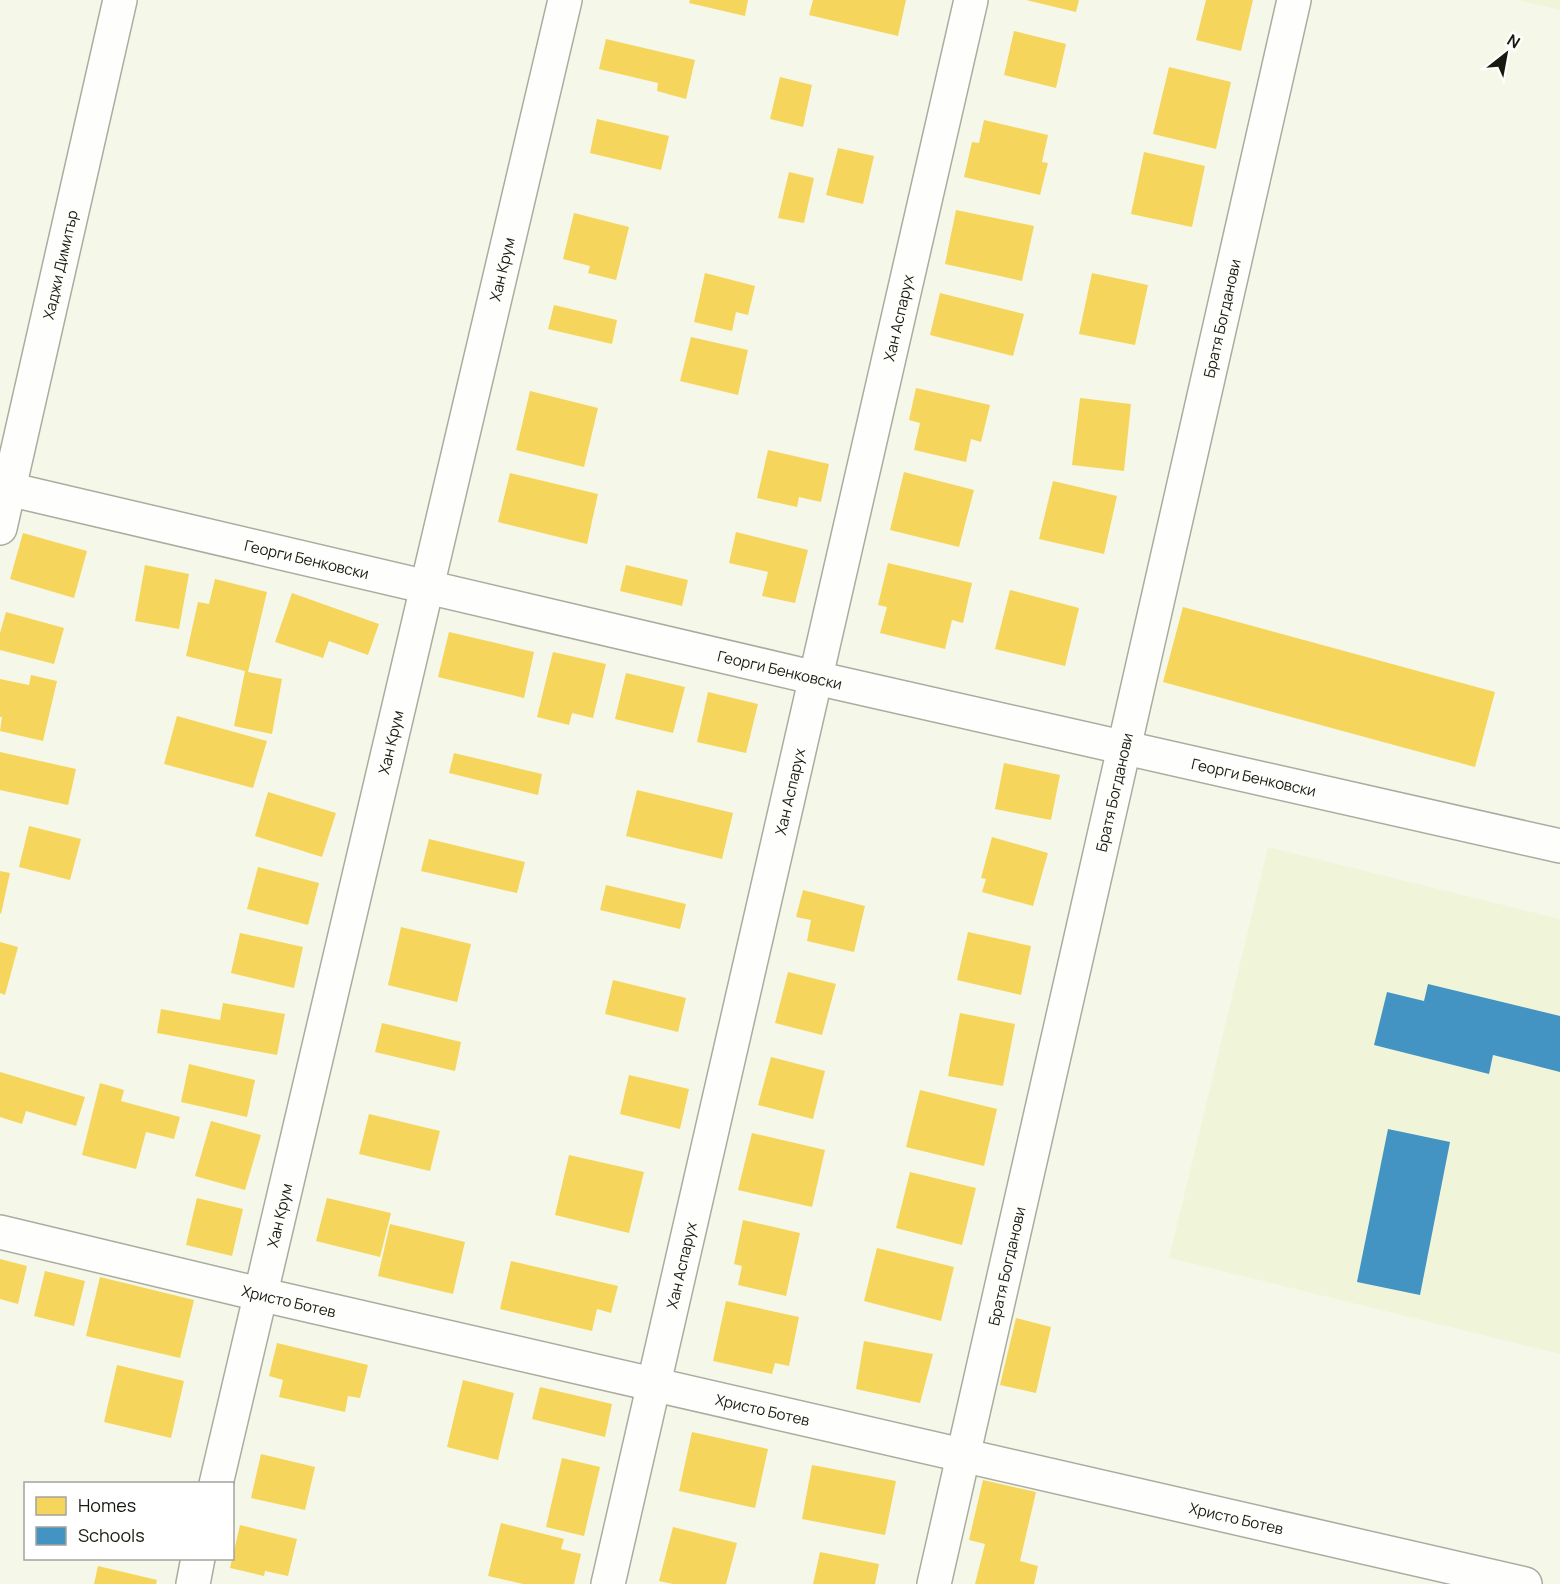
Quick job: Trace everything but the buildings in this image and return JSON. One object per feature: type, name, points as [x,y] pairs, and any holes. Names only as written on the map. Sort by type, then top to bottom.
[{"type":"street","name":"Хаджи Димитър","points":[[0,528],[5,488],[120,0]]},
{"type":"street","name":"Хан Крум","points":[[216,1482],[566,0]]},
{"type":"street","name":"Хан Аспарух","points":[[608,1584],[971,0]]},
{"type":"street","name":"Братя Богданови","points":[[934,1584],[1294,0]]},
{"type":"street","name":"Георги Бенковски","points":[[5,488],[816,678],[1560,846]]},
{"type":"street","name":"Христо Ботев","points":[[0,1232],[259,1294],[1525,1584]]},
{"type":"street","points":[[193,1584],[198,1560]]},
{"type":"shaded area","points":[[1516,0],[1560,0],[1560,10]]},
{"type":"shaded area","points":[[1268,847],[1560,919],[1560,1354],[1169,1258]]}]
